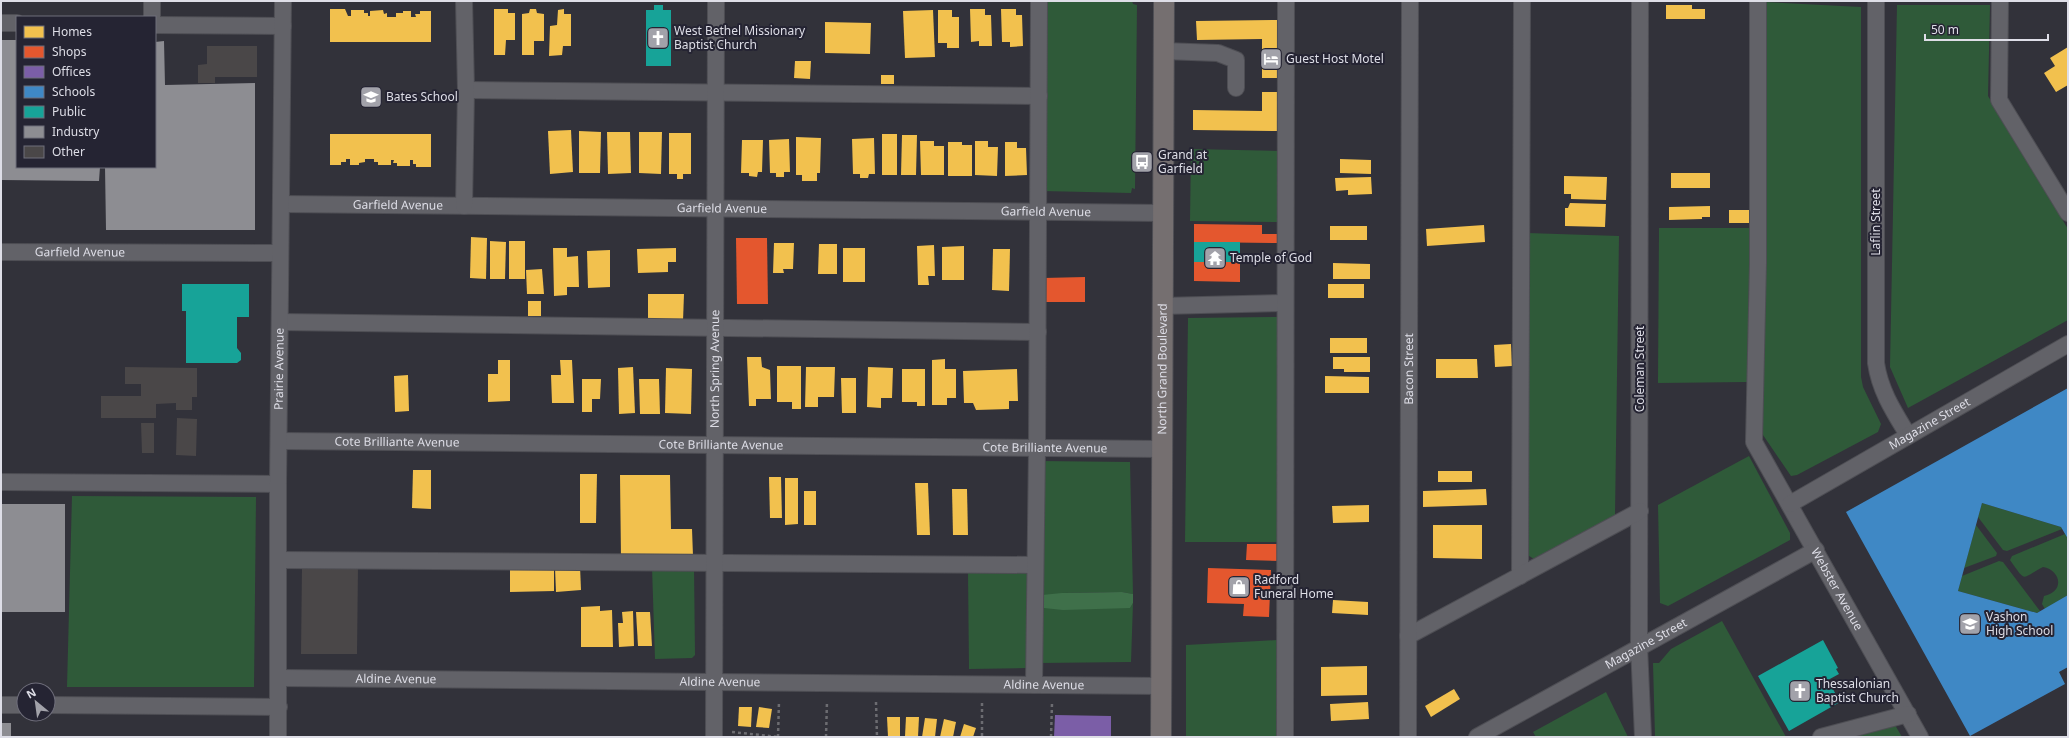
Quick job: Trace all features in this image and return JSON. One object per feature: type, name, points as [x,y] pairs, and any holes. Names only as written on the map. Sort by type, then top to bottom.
[{"type":"main road","name":"North Grand Boulevard","points":[[1161,737],[1164,1]]},
{"type":"street","points":[[152,1],[152,16]]},
{"type":"street","name":"Prairie Avenue","points":[[278,737],[280,678],[278,484],[283,26],[282,1]]},
{"type":"street","points":[[464,1],[466,90],[464,206]]},
{"type":"street","name":"North Spring Avenue","points":[[714,737],[713,563],[716,1]]},
{"type":"street","points":[[1034,685],[1038,448],[1039,1]]},
{"type":"street","points":[[1285,737],[1286,1]]},
{"type":"street","name":"Bacon Street","points":[[1408,737],[1410,1]]},
{"type":"street","points":[[1520,576],[1522,1]]},
{"type":"street","name":"Coleman Street","points":[[1640,1],[1639,646],[1643,737]]},
{"type":"street","name":"Webster Avenue","points":[[1758,1],[1758,263],[1754,442],[1920,737]]},
{"type":"street","name":"Laflin Street","points":[[1876,1],[1876,363],[1878,380],[1884,395],[1908,435]]},
{"type":"street","points":[[2000,1],[1999,100],[2068,213]]},
{"type":"street","points":[[1,23],[16,23]]},
{"type":"street","points":[[156,25],[283,26]]},
{"type":"street","points":[[1164,51],[1218,53],[1236,60],[1236,88]]},
{"type":"street","points":[[466,90],[1038,96]]},
{"type":"street","name":"Garfield Avenue","points":[[281,204],[1163,213]]},
{"type":"street","name":"Garfield Avenue","points":[[1,252],[280,253]]},
{"type":"street","points":[[1162,306],[1286,303]]},
{"type":"street","points":[[280,322],[1038,332]]},
{"type":"street","name":"Magazine Street","points":[[1790,504],[2068,344]]},
{"type":"street","name":"Cote Brilliante Avenue","points":[[279,441],[1162,449]]},
{"type":"street","points":[[1,482],[278,484]]},
{"type":"street","points":[[1408,636],[1640,511]]},
{"type":"street","name":"Magazine Street","points":[[1476,737],[1816,550]]},
{"type":"street","points":[[279,560],[1035,566]]},
{"type":"street","name":"Aldine Avenue","points":[[280,678],[1161,686]]},
{"type":"street","points":[[1,705],[16,705]]},
{"type":"street","points":[[56,705],[278,707]]},
{"type":"street","points":[[1821,737],[1908,714]]},
{"type":"path","points":[[732,732],[779,737],[779,701]]},
{"type":"path","points":[[826,737],[827,702]]},
{"type":"path","points":[[876,702],[877,737]]},
{"type":"path","points":[[982,703],[982,737]]},
{"type":"path","points":[[1051,737],[1052,703]]},
{"type":"green space","points":[[1042,1],[1132,1],[1133,4],[1137,5],[1135,189],[1132,188],[1131,193],[1042,191]]},
{"type":"green space","points":[[1763,2],[1861,7],[1861,377],[1863,387],[1881,424],[1878,432],[1797,475],[1791,476],[1763,435]]},
{"type":"green space","points":[[1897,5],[1990,5],[1988,96],[2068,229],[2068,320],[1908,408],[1890,367]]},
{"type":"green space","points":[[1191,149],[1280,151],[1279,222],[1190,221]]},
{"type":"green space","points":[[1659,228],[1750,228],[1747,382],[1658,383]]},
{"type":"green space","points":[[1527,233],[1619,236],[1615,515],[1534,559],[1526,554]]},
{"type":"green space","points":[[1279,317],[1279,542],[1185,542],[1188,318]]},
{"type":"green space","points":[[1749,456],[1790,533],[1790,540],[1668,606],[1660,603],[1658,505]]},
{"type":"green space","points":[[1040,461],[1130,462],[1133,594],[1122,592],[1062,593],[1130,608],[1133,603],[1131,662],[1039,663]]},
{"type":"green space","points":[[72,496],[256,497],[254,687],[67,687]]},
{"type":"green space","points":[[1982,503],[2061,527],[2062,529],[2007,551],[2003,550],[1978,517]]},
{"type":"green space","points":[[1976,525],[1997,553],[1996,556],[1964,568]]},
{"type":"green space","points":[[2065,534],[2068,539],[2068,595],[2045,609],[2042,604],[2044,596],[2051,594],[2058,586],[2057,576],[2054,572],[2043,567],[2025,577],[2022,576],[2010,560],[2012,556]]},
{"type":"green space","points":[[1999,561],[2003,562],[2040,611],[2037,613],[1958,591],[1962,576]]},
{"type":"green space","points":[[652,567],[694,567],[695,655],[692,658],[655,659]]},
{"type":"green space","points":[[968,571],[1028,571],[1026,668],[969,669]]},
{"type":"green space","points":[[1122,592],[1133,594],[1133,603],[1130,608],[1063,610],[1044,608],[1040,602],[1042,595],[1062,593]]},
{"type":"green space","points":[[1722,621],[1786,737],[1655,737],[1653,663],[1659,663],[1671,649]]},
{"type":"green space","points":[[1277,640],[1277,737],[1186,737],[1186,645]]},
{"type":"green space","points":[[1606,692],[1628,737],[1536,737],[1533,732]]},
{"type":"green space","points":[[1895,725],[1902,737],[1846,737]]},
{"type":"building: Homes","points":[[1666,5],[1692,5],[1692,9],[1705,9],[1705,19],[1666,19]]},
{"type":"building: Homes","points":[[330,9],[345,9],[348,16],[351,16],[351,10],[364,10],[364,13],[368,13],[368,16],[370,16],[370,11],[383,10],[384,14],[387,13],[387,17],[396,17],[396,13],[411,11],[411,17],[416,17],[415,14],[420,14],[420,11],[431,11],[431,42],[330,42]]},
{"type":"building: Homes","points":[[494,9],[508,9],[508,13],[515,13],[515,40],[506,40],[505,55],[494,55]]},
{"type":"building: Homes","points":[[530,9],[536,9],[537,13],[544,14],[544,41],[534,41],[534,55],[522,55],[522,14],[529,13]]},
{"type":"building: Homes","points":[[564,9],[564,14],[571,14],[571,46],[563,46],[562,55],[549,56],[550,26],[557,25],[558,10]]},
{"type":"building: Homes","points":[[970,9],[985,9],[985,15],[991,15],[992,46],[979,46],[979,41],[971,42]]},
{"type":"building: Homes","points":[[1001,9],[1016,9],[1016,15],[1022,15],[1023,46],[1010,47],[1010,42],[1002,42]]},
{"type":"building: Homes","points":[[933,10],[935,57],[905,58],[903,11]]},
{"type":"building: Homes","points":[[938,10],[952,10],[952,17],[959,17],[959,48],[947,48],[947,43],[938,43]]},
{"type":"building: Homes","name":"Guest Host Motel","points":[[1280,20],[1280,78],[1262,78],[1262,39],[1197,40],[1196,21]]},
{"type":"building: Homes","points":[[825,22],[871,23],[870,54],[825,53]]},
{"type":"building: Homes","points":[[2068,47],[2068,85],[2056,92],[2044,73],[2055,66],[2050,58]]},
{"type":"building: Homes","points":[[795,61],[811,61],[810,79],[794,78]]},
{"type":"building: Homes","points":[[881,75],[894,75],[894,84],[881,84]]},
{"type":"building: Homes","name":"Guest Host Motel","points":[[1262,92],[1281,92],[1280,131],[1193,130],[1193,110],[1262,111]]},
{"type":"building: Homes","points":[[571,130],[573,172],[550,174],[548,131]]},
{"type":"building: Homes","points":[[579,131],[601,132],[600,173],[579,173]]},
{"type":"building: Homes","points":[[607,132],[630,132],[631,173],[608,174]]},
{"type":"building: Homes","points":[[639,132],[662,132],[661,174],[639,173]]},
{"type":"building: Homes","points":[[669,133],[691,133],[691,174],[683,174],[683,179],[677,179],[677,174],[669,174]]},
{"type":"building: Homes","points":[[330,134],[431,134],[431,167],[416,167],[416,164],[413,164],[413,160],[410,160],[410,166],[397,166],[397,163],[393,163],[394,160],[391,160],[391,165],[378,165],[378,162],[374,162],[374,159],[365,159],[365,162],[359,163],[359,165],[350,165],[350,159],[346,159],[346,162],[341,162],[341,165],[330,165]]},
{"type":"building: Homes","points":[[882,134],[897,134],[897,175],[882,175]]},
{"type":"building: Homes","points":[[902,135],[917,135],[916,175],[901,175]]},
{"type":"building: Homes","points":[[796,137],[821,138],[820,173],[817,173],[817,181],[802,181],[802,175],[796,175]]},
{"type":"building: Homes","points":[[874,138],[875,174],[869,174],[868,178],[860,178],[860,174],[853,174],[852,139]]},
{"type":"building: Homes","points":[[789,139],[790,172],[784,172],[784,177],[776,177],[776,173],[770,173],[769,140]]},
{"type":"building: Homes","points":[[742,140],[763,140],[762,172],[758,172],[757,177],[749,176],[749,173],[741,173]]},
{"type":"building: Homes","points":[[920,141],[934,141],[934,146],[944,146],[944,175],[921,175]]},
{"type":"building: Homes","points":[[975,141],[988,141],[988,147],[998,147],[997,176],[975,175]]},
{"type":"building: Homes","points":[[948,142],[962,142],[962,145],[972,145],[972,176],[948,176]]},
{"type":"building: Homes","points":[[1005,142],[1017,142],[1017,148],[1026,148],[1027,175],[1005,176]]},
{"type":"building: Homes","points":[[1340,159],[1371,160],[1371,174],[1340,173]]},
{"type":"building: Homes","points":[[1671,173],[1710,173],[1710,188],[1671,188]]},
{"type":"building: Homes","points":[[1564,176],[1607,177],[1606,200],[1571,199],[1571,194],[1564,194]]},
{"type":"building: Homes","points":[[1371,177],[1372,194],[1348,195],[1348,190],[1336,191],[1335,178]]},
{"type":"building: Homes","points":[[1570,203],[1606,204],[1605,227],[1565,226],[1565,208],[1568,208]]},
{"type":"building: Homes","points":[[1710,206],[1710,217],[1702,217],[1702,219],[1669,220],[1669,207]]},
{"type":"building: Homes","points":[[1729,210],[1749,210],[1749,223],[1729,223]]},
{"type":"building: Homes","points":[[1484,225],[1485,242],[1427,246],[1426,229]]},
{"type":"building: Homes","points":[[1330,226],[1367,226],[1367,240],[1330,240]]},
{"type":"building: Homes","points":[[471,237],[487,238],[486,279],[470,278]]},
{"type":"building: Homes","points":[[490,241],[506,242],[505,279],[490,279]]},
{"type":"building: Homes","points":[[509,241],[525,241],[525,279],[509,279]]},
{"type":"building: Homes","points":[[774,243],[794,243],[793,269],[783,269],[784,273],[773,273]]},
{"type":"building: Homes","points":[[819,244],[837,244],[837,274],[818,274]]},
{"type":"building: Homes","points":[[934,245],[935,276],[928,276],[929,285],[918,285],[917,246]]},
{"type":"building: Homes","points":[[964,246],[964,280],[942,280],[942,247]]},
{"type":"building: Homes","points":[[553,248],[567,248],[567,257],[578,256],[579,287],[567,287],[567,295],[554,296]]},
{"type":"building: Homes","points":[[676,248],[676,262],[668,262],[668,272],[638,273],[637,249]]},
{"type":"building: Homes","points":[[843,248],[865,248],[865,282],[843,282]]},
{"type":"building: Homes","points":[[993,249],[1010,249],[1009,291],[992,290]]},
{"type":"building: Homes","points":[[610,250],[610,287],[588,288],[587,251]]},
{"type":"building: Homes","points":[[1333,263],[1370,264],[1370,279],[1333,279]]},
{"type":"building: Homes","points":[[542,269],[544,294],[527,294],[526,270]]},
{"type":"building: Homes","points":[[1328,284],[1364,284],[1364,298],[1328,298]]},
{"type":"building: Homes","points":[[648,294],[684,294],[683,321],[648,321]]},
{"type":"building: Homes","points":[[528,301],[541,301],[541,316],[528,316]]},
{"type":"building: Homes","points":[[1330,338],[1367,338],[1367,353],[1330,353]]},
{"type":"building: Homes","points":[[1511,344],[1512,366],[1495,367],[1494,345]]},
{"type":"building: Homes","points":[[747,357],[761,357],[762,367],[770,370],[771,399],[756,399],[756,406],[749,406]]},
{"type":"building: Homes","points":[[1333,357],[1370,357],[1370,372],[1344,372],[1344,369],[1333,369]]},
{"type":"building: Homes","points":[[945,359],[945,369],[956,369],[956,398],[947,398],[947,405],[932,405],[932,360]]},
{"type":"building: Homes","points":[[1436,359],[1477,359],[1478,378],[1436,378]]},
{"type":"building: Homes","points":[[498,360],[510,360],[510,401],[488,402],[488,374],[498,374]]},
{"type":"building: Homes","points":[[560,360],[572,360],[574,403],[552,403],[551,375],[561,375]]},
{"type":"building: Homes","points":[[777,366],[801,366],[801,409],[792,409],[792,402],[777,402]]},
{"type":"building: Homes","points":[[633,367],[635,413],[619,414],[618,368]]},
{"type":"building: Homes","points":[[806,367],[835,367],[834,397],[818,397],[818,407],[805,407]]},
{"type":"building: Homes","points":[[868,367],[893,368],[892,398],[881,398],[881,408],[867,407]]},
{"type":"building: Homes","points":[[666,368],[692,369],[691,414],[665,413]]},
{"type":"building: Homes","points":[[902,369],[925,369],[925,406],[917,406],[917,402],[902,402]]},
{"type":"building: Homes","points":[[1017,369],[1018,401],[1009,401],[1009,409],[976,410],[973,403],[964,403],[963,371]]},
{"type":"building: Homes","points":[[408,375],[409,411],[395,412],[394,376]]},
{"type":"building: Homes","points":[[1325,376],[1369,377],[1369,393],[1325,393]]},
{"type":"building: Homes","points":[[841,378],[856,378],[856,413],[842,413]]},
{"type":"building: Homes","points":[[582,379],[601,379],[600,399],[592,399],[592,412],[582,412]]},
{"type":"building: Homes","points":[[639,379],[659,379],[660,414],[640,414]]},
{"type":"building: Homes","points":[[413,470],[431,470],[431,509],[412,508]]},
{"type":"building: Homes","points":[[1438,471],[1472,471],[1472,482],[1438,482]]},
{"type":"building: Homes","points":[[580,474],[597,474],[596,523],[580,523]]},
{"type":"building: Homes","points":[[620,475],[670,475],[671,529],[692,529],[693,556],[621,558]]},
{"type":"building: Homes","points":[[769,477],[781,477],[782,518],[770,518]]},
{"type":"building: Homes","points":[[785,478],[798,478],[798,524],[785,525]]},
{"type":"building: Homes","points":[[915,483],[928,483],[930,535],[917,535]]},
{"type":"building: Homes","points":[[952,489],[967,489],[968,535],[953,535]]},
{"type":"building: Homes","points":[[1486,489],[1487,505],[1423,507],[1423,491]]},
{"type":"building: Homes","points":[[804,491],[816,491],[816,525],[804,525]]},
{"type":"building: Homes","points":[[1369,505],[1369,522],[1333,523],[1332,506]]},
{"type":"building: Homes","points":[[1433,525],[1482,525],[1482,559],[1433,558]]},
{"type":"building: Homes","points":[[580,566],[581,590],[556,592],[555,568]]},
{"type":"building: Homes","points":[[554,567],[554,591],[510,592],[510,568]]},
{"type":"building: Homes","points":[[1333,600],[1368,602],[1368,615],[1332,613]]},
{"type":"building: Homes","points":[[600,606],[600,611],[612,610],[613,647],[581,647],[581,607]]},
{"type":"building: Homes","points":[[633,611],[634,646],[619,647],[618,623],[623,623],[622,612]]},
{"type":"building: Homes","points":[[636,612],[650,612],[652,646],[638,646]]},
{"type":"building: Homes","points":[[1367,666],[1367,695],[1321,696],[1321,667]]},
{"type":"building: Homes","points":[[1454,689],[1460,699],[1431,717],[1425,706]]},
{"type":"building: Homes","points":[[1368,702],[1369,719],[1331,721],[1330,704]]},
{"type":"building: Homes","points":[[739,707],[752,707],[751,727],[738,726]]},
{"type":"building: Homes","points":[[759,707],[772,709],[769,728],[756,727]]},
{"type":"building: Homes","points":[[887,717],[900,717],[900,736],[888,737]]},
{"type":"building: Homes","points":[[906,717],[919,717],[918,737],[905,736]]},
{"type":"building: Homes","points":[[925,718],[937,719],[935,737],[922,737]]},
{"type":"building: Homes","points":[[944,719],[956,722],[953,737],[940,737]]},
{"type":"building: Homes","points":[[964,724],[976,728],[973,737],[960,737]]},
{"type":"building: Shops","points":[[1194,224],[1262,225],[1262,234],[1279,234],[1279,243],[1194,242]]},
{"type":"building: Shops","points":[[736,238],[767,238],[768,304],[737,304]]},
{"type":"building: Shops","points":[[1194,262],[1240,262],[1240,282],[1194,281]]},
{"type":"building: Shops","points":[[1085,277],[1085,302],[1043,302],[1043,278]]},
{"type":"building: Shops","points":[[1247,544],[1279,544],[1279,561],[1246,560]]},
{"type":"building: Shops","name":"Radford Funeral Home","points":[[1208,568],[1271,570],[1269,617],[1243,616],[1244,604],[1207,603]]},
{"type":"building: Offices","points":[[1055,715],[1111,716],[1111,737],[1054,737]]},
{"type":"building: Schools","name":"Vashon High School","points":[[2068,388],[2068,539],[2061,527],[1982,503],[1958,591],[2037,613],[2068,595],[2068,667],[2059,672],[2065,684],[1970,736],[1846,512]]},
{"type":"building: Public","name":"West Bethel Missionary Baptist Church","points":[[654,5],[663,5],[663,10],[671,10],[671,66],[646,66],[646,10],[654,10]]},
{"type":"building: Public","points":[[1194,242],[1240,242],[1240,262],[1194,262]]},
{"type":"building: Public","points":[[182,284],[249,284],[249,317],[237,317],[237,348],[241,353],[241,360],[237,363],[186,363],[186,311],[182,311]]},
{"type":"building: Public","name":"Thessalonian Baptist Church","points":[[1823,640],[1838,668],[1836,669],[1839,674],[1828,680],[1840,702],[1789,731],[1758,676]]},
{"type":"building: Industry","points":[[1,40],[16,40],[16,168],[100,168],[99,181],[1,180]]},
{"type":"building: Industry","points":[[164,41],[165,85],[255,83],[255,230],[106,230],[105,168],[156,168],[156,42]]},
{"type":"building: Industry","points":[[1,504],[65,504],[65,612],[1,612]]},
{"type":"building: Industry","points":[[1,723],[11,723],[11,737],[1,737]]},
{"type":"building: Other","points":[[207,46],[257,46],[257,77],[215,77],[215,83],[198,83],[198,65],[207,64]]},
{"type":"building: Other","points":[[125,367],[197,368],[197,397],[192,397],[192,410],[176,410],[176,403],[156,404],[156,418],[101,418],[101,396],[141,396],[141,384],[125,384]]},
{"type":"building: Other","points":[[177,418],[197,419],[196,456],[176,455]]},
{"type":"building: Other","points":[[141,423],[154,423],[154,453],[142,453]]},
{"type":"building: Other","points":[[302,565],[358,566],[357,654],[301,654]]},
{"type":"place","name":"West Bethel Missionary Baptist Church","points":[[658,38]]},
{"type":"place","name":"Guest Host Motel","points":[[1271,59]]},
{"type":"place","name":"Bates School","points":[[371,97]]},
{"type":"place","name":"Grand at Garfield","points":[[1142,162]]},
{"type":"place","name":"Temple of God","points":[[1215,258]]},
{"type":"place","name":"Radford Funeral Home","points":[[1239,587]]},
{"type":"place","name":"Vashon High School","points":[[1970,624]]},
{"type":"place","name":"Thessalonian Baptist Church","points":[[1800,691]]}]
